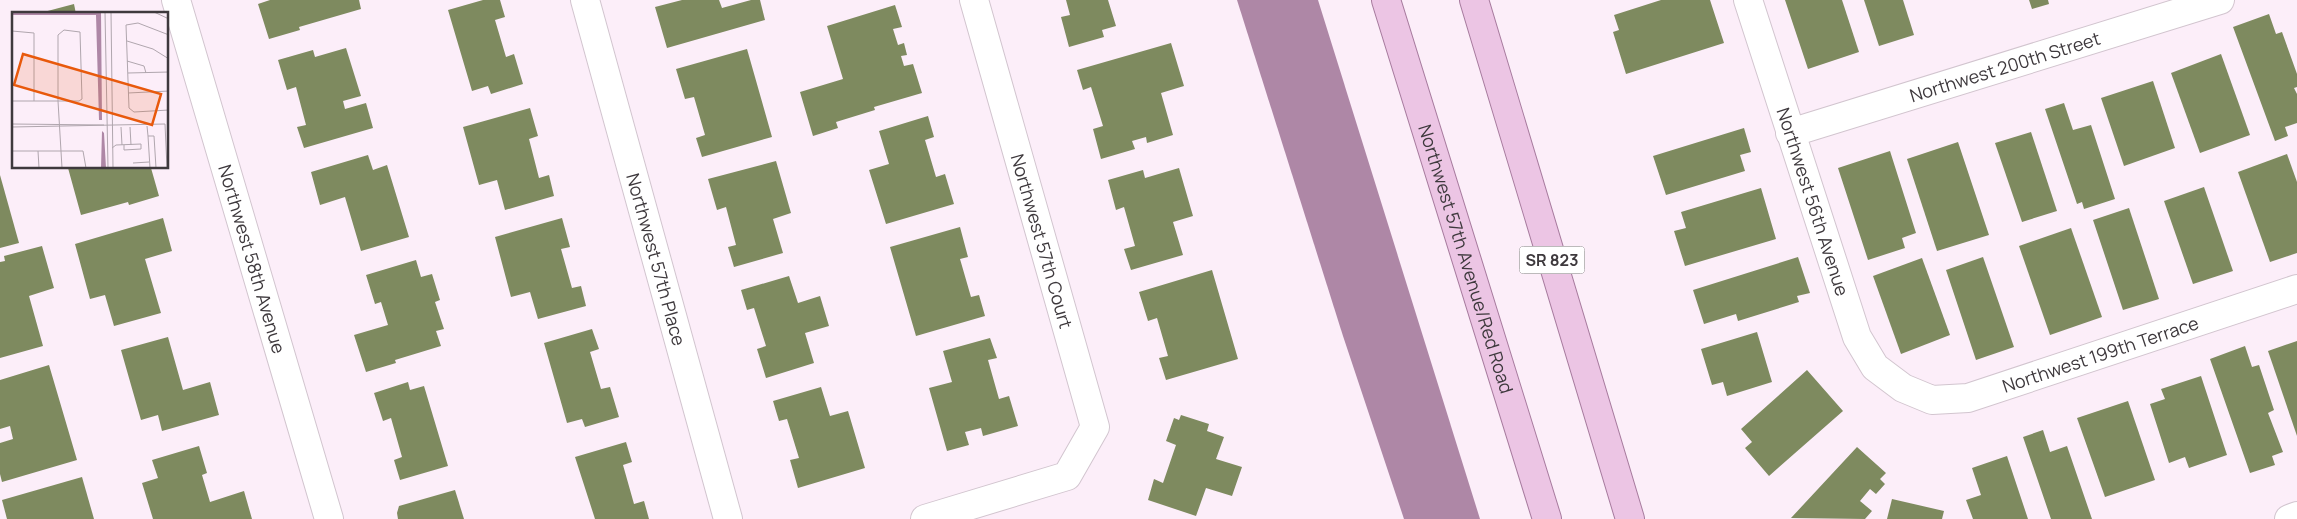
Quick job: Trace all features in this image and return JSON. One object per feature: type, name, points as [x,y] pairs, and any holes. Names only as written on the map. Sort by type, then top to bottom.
[{"type":"main road","name":"Northwest 57th Avenue/Red Road","points":[[1386,0],[1547,519]]},
{"type":"main road","name":"SR 823","points":[[1474,0],[1630,519]]},
{"type":"street","name":"Northwest 58th Avenue","points":[[176,0],[329,519]]},
{"type":"street","name":"Northwest 57th Place","points":[[586,0],[728,519]]},
{"type":"street","name":"Northwest 57th Court","points":[[925,519],[1067,476],[1095,427],[974,0]]},
{"type":"street","name":"Northwest 56th Avenue","points":[[1748,0],[1857,337],[1875,367],[1903,388]]},
{"type":"street","name":"Northwest 200th Street","points":[[1790,133],[2220,0]]},
{"type":"street","name":"Northwest 199th Terrace","points":[[1903,388],[1932,400],[1968,398],[2297,289]]},
{"type":"street","points":[[2289,519],[2297,516]]},
{"type":"shaded area","points":[[1237,0],[1318,0],[1480,519],[1404,519],[1343,336]]},
{"type":"building","points":[[270,0],[359,0],[361,9],[299,27],[300,30],[269,39],[258,4]]},
{"type":"building","points":[[483,0],[500,0],[505,17],[495,20],[506,57],[514,54],[523,84],[491,94],[488,86],[472,91],[448,10]]},
{"type":"building","points":[[682,0],[719,0],[722,8],[751,0],[760,0],[765,20],[667,48],[655,7]]},
{"type":"building","points":[[1066,0],[1108,0],[1116,26],[1102,30],[1104,37],[1069,47],[1061,17],[1070,15]]},
{"type":"building","points":[[1661,0],[1710,0],[1724,43],[1626,74],[1613,32],[1619,30],[1614,15]]},
{"type":"building","points":[[1785,0],[1842,0],[1859,52],[1808,69]]},
{"type":"building","points":[[1864,0],[1903,0],[1914,35],[1879,46]]},
{"type":"building","points":[[2029,0],[2048,0],[2049,4],[2032,9]]},
{"type":"building","points":[[74,4],[76,12],[44,12]]},
{"type":"building","points":[[895,5],[902,27],[893,29],[898,45],[904,43],[907,55],[901,56],[904,66],[913,64],[922,93],[874,107],[875,110],[836,122],[838,128],[813,136],[800,92],[843,79],[827,26]]},
{"type":"building","points":[[2269,14],[2276,34],[2282,32],[2297,74],[2297,87],[2294,88],[2297,94],[2297,123],[2285,127],[2288,136],[2275,141],[2233,27]]},
{"type":"building","points":[[1171,43],[1184,86],[1161,93],[1173,135],[1147,143],[1146,137],[1132,141],[1135,149],[1101,159],[1093,129],[1103,126],[1091,87],[1083,90],[1077,70]]},
{"type":"building","points":[[346,48],[361,96],[343,101],[345,109],[366,103],[373,128],[304,148],[297,127],[306,125],[296,87],[287,90],[278,60],[313,50],[315,57]]},
{"type":"building","points":[[747,49],[772,137],[702,157],[696,138],[705,135],[694,97],[685,99],[676,69]]},
{"type":"building","points":[[2221,54],[2250,135],[2200,153],[2171,73]]},
{"type":"building","points":[[2153,81],[2175,148],[2124,166],[2101,98]]},
{"type":"building","points":[[2064,103],[2073,130],[2091,125],[2115,199],[2084,209],[2082,202],[2077,204],[2045,109]]},
{"type":"building","points":[[530,108],[538,136],[529,139],[539,178],[549,175],[554,196],[505,210],[497,180],[479,185],[463,127]]},
{"type":"building","points":[[928,116],[934,137],[925,140],[936,177],[945,174],[954,204],[886,224],[869,170],[889,164],[879,131]]},
{"type":"building","points":[[1744,128],[1751,152],[1740,155],[1745,171],[1666,195],[1653,156]]},
{"type":"building","points":[[2031,132],[2057,211],[2022,222],[1995,143]]},
{"type":"building","points":[[1958,142],[1989,235],[1937,251],[1907,159]]},
{"type":"building","points":[[1890,151],[1916,233],[1902,238],[1905,248],[1868,260],[1838,168]]},
{"type":"building","points":[[2287,154],[2297,182],[2297,253],[2270,262],[2238,172]]},
{"type":"building","points":[[368,155],[373,170],[387,165],[409,237],[361,251],[345,197],[320,205],[311,172]]},
{"type":"building","points":[[776,161],[791,213],[773,219],[783,253],[734,267],[728,247],[736,245],[726,207],[717,210],[708,179]]},
{"type":"building","points":[[1179,168],[1193,216],[1173,222],[1183,255],[1131,270],[1124,249],[1135,246],[1124,207],[1116,210],[1108,180],[1143,170],[1145,178]]},
{"type":"building","points":[[68,169],[151,169],[159,196],[129,205],[128,202],[81,215]]},
{"type":"building","points":[[0,175],[19,243],[0,248]]},
{"type":"building","points":[[2204,187],[2233,271],[2193,284],[2164,201]]},
{"type":"building","points":[[1761,188],[1776,239],[1685,266],[1674,231],[1686,228],[1681,212]]},
{"type":"building","points":[[2129,208],[2159,299],[2123,310],[2093,220]]},
{"type":"building","points":[[163,218],[172,251],[145,259],[161,313],[114,326],[105,295],[90,299],[75,244]]},
{"type":"building","points":[[562,218],[570,247],[561,249],[572,288],[581,286],[586,306],[538,319],[530,292],[511,297],[495,237]]},
{"type":"building","points":[[960,227],[968,257],[960,259],[971,297],[979,295],[985,316],[916,336],[890,247]]},
{"type":"building","points":[[2071,228],[2102,317],[2050,335],[2019,246]]},
{"type":"building","points":[[42,246],[54,288],[29,296],[43,346],[0,358],[0,262],[5,261],[4,256]]},
{"type":"building","points":[[1798,257],[1810,293],[1797,296],[1799,302],[1738,321],[1736,314],[1704,324],[1693,290]]},
{"type":"building","points":[[1983,257],[2014,347],[1976,360],[1946,270]]},
{"type":"building","points":[[1922,258],[1950,335],[1901,354],[1873,276]]},
{"type":"building","points":[[416,260],[421,277],[432,274],[440,300],[435,302],[444,329],[436,331],[441,346],[395,360],[396,363],[366,372],[354,335],[388,325],[381,302],[375,304],[366,275]]},
{"type":"building","points":[[1212,270],[1238,359],[1166,380],[1159,358],[1168,356],[1157,318],[1148,321],[1139,292]]},
{"type":"building","points":[[789,276],[798,303],[820,296],[829,326],[805,333],[814,363],[766,378],[757,349],[766,346],[754,308],[747,310],[741,290]]},
{"type":"building","points":[[592,329],[599,349],[590,352],[601,389],[610,387],[619,417],[585,427],[582,419],[567,423],[544,343]]},
{"type":"building","points":[[1757,332],[1772,382],[1727,396],[1723,382],[1712,385],[1701,349]]},
{"type":"building","points":[[168,337],[183,390],[210,382],[219,415],[162,431],[158,415],[141,420],[121,350]]},
{"type":"building","points":[[990,338],[997,358],[988,360],[999,399],[1009,396],[1018,426],[983,436],[981,428],[965,432],[969,445],[947,451],[929,388],[952,382],[943,351]]},
{"type":"building","points":[[2297,341],[2297,436],[2268,351]]},
{"type":"building","points":[[2245,346],[2252,367],[2259,365],[2274,410],[2268,413],[2283,452],[2272,456],[2275,465],[2250,473],[2210,359]]},
{"type":"building","points":[[49,365],[77,460],[2,482],[0,474],[0,443],[13,439],[10,426],[0,429],[0,380]]},
{"type":"building","points":[[1807,370],[1843,411],[1769,476],[1745,448],[1752,442],[1741,429]]},
{"type":"building","points":[[2201,376],[2227,455],[2189,468],[2185,457],[2169,463],[2150,404],[2165,399],[2161,389]]},
{"type":"building","points":[[408,382],[410,390],[424,386],[448,466],[400,480],[394,460],[402,457],[391,418],[383,421],[374,393]]},
{"type":"building","points":[[821,387],[830,416],[848,411],[865,468],[798,488],[790,460],[799,458],[787,419],[779,421],[773,401]]},
{"type":"building","points":[[2128,401],[2155,480],[2105,497],[2077,418]]},
{"type":"building","points":[[1181,415],[1209,424],[1207,431],[1224,437],[1216,459],[1242,467],[1232,496],[1206,488],[1196,516],[1148,500],[1154,479],[1163,483],[1176,445],[1166,441],[1174,418],[1179,420]]},
{"type":"building","points":[[2043,430],[2050,452],[2067,446],[2092,519],[2051,519],[2023,437]]},
{"type":"building","points":[[626,442],[632,462],[623,465],[634,504],[644,501],[649,519],[595,519],[575,457]]},
{"type":"building","points":[[199,446],[207,473],[202,475],[210,502],[244,491],[252,519],[153,519],[142,483],[158,478],[152,460]]},
{"type":"building","points":[[1857,447],[1886,473],[1880,479],[1885,484],[1876,494],[1870,489],[1860,501],[1872,511],[1865,519],[1791,518]]},
{"type":"building","points":[[2007,456],[2028,519],[1973,519],[1966,500],[1981,495],[1972,468]]},
{"type":"building","points":[[82,477],[94,519],[7,519],[2,500]]},
{"type":"building","points":[[455,490],[464,519],[398,519],[399,506]]},
{"type":"building","points":[[1892,499],[1944,511],[1942,519],[1887,519]]}]
